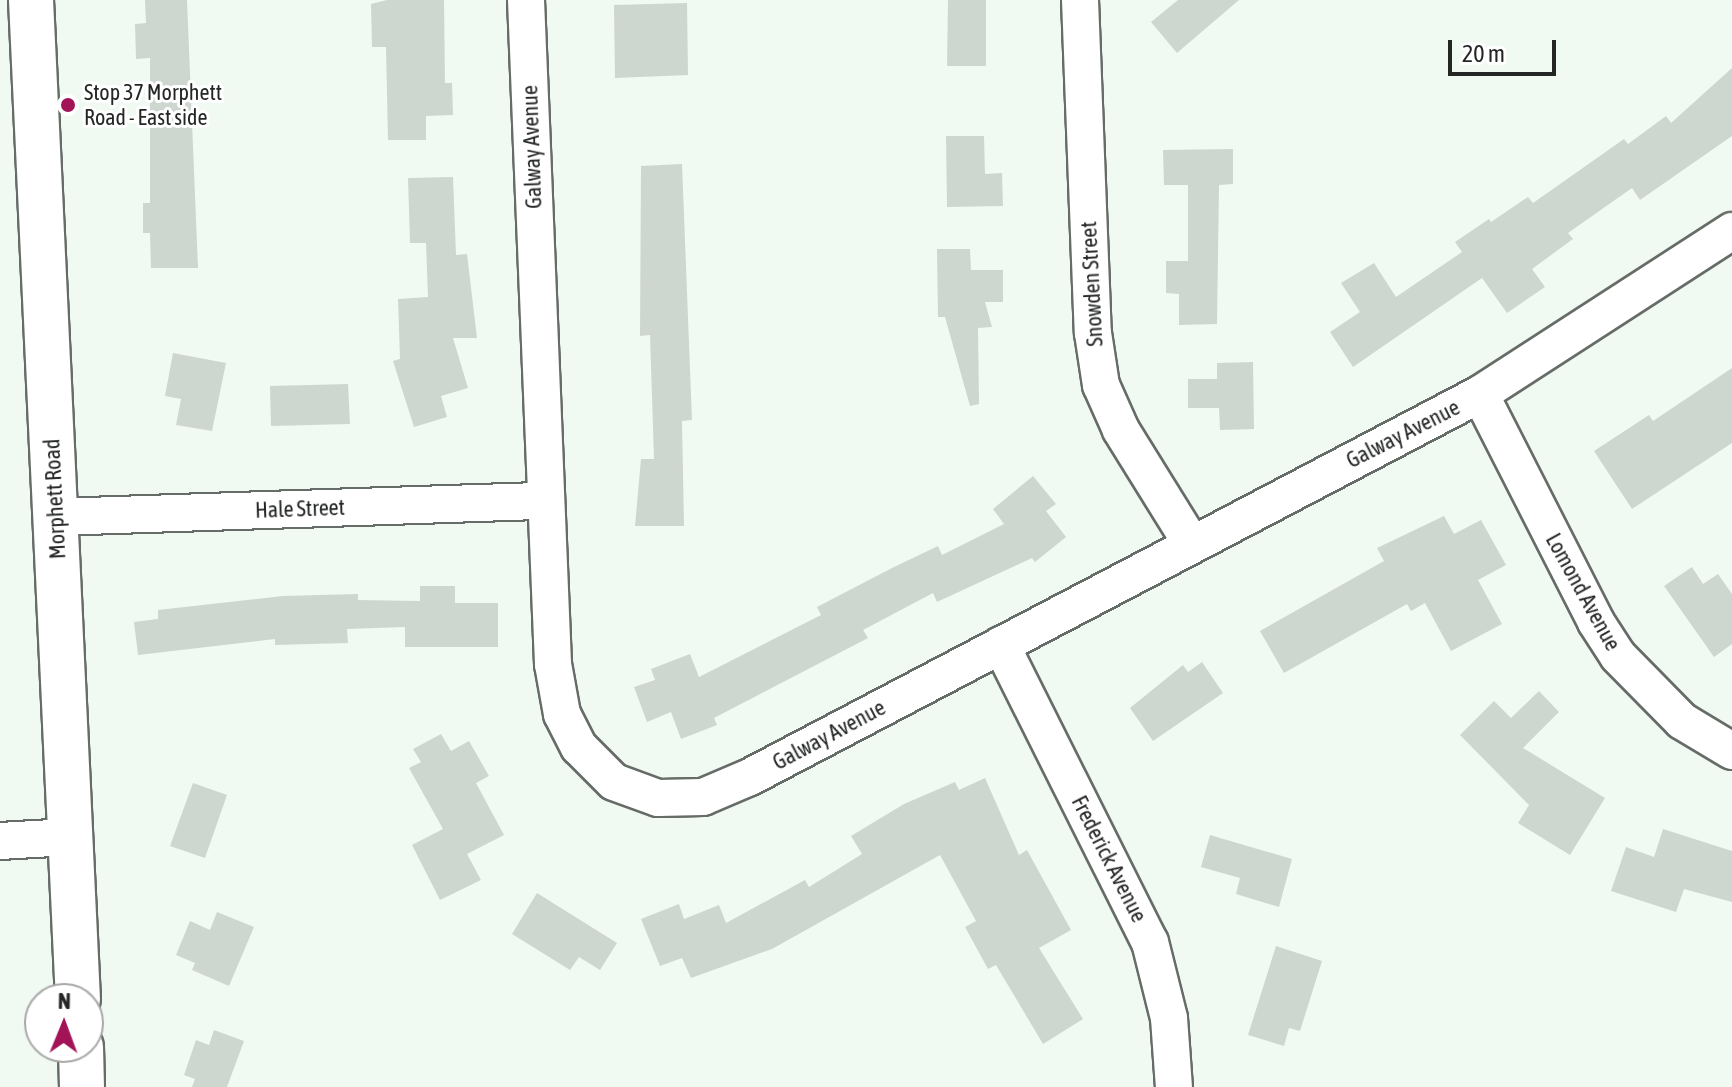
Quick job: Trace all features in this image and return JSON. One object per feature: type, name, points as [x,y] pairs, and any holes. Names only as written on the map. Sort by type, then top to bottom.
[{"type":"main road","name":"Morphett Road","points":[[31,0],[77,983]]},
{"type":"main road","points":[[81,1063],[82,1087]]},
{"type":"street","name":"Galway Avenue","points":[[526,0],[553,664],[568,732],[614,782],[643,793],[689,800],[721,791],[1480,394],[1732,231]]},
{"type":"street","name":"Snowden Street","points":[[1080,0],[1093,333],[1101,385],[1121,430],[1191,543]]},
{"type":"street","name":"Lomond Avenue","points":[[1480,394],[1596,622],[1618,656],[1682,721],[1732,751]]},
{"type":"street","name":"Hale Street","points":[[56,517],[545,501]]},
{"type":"street","name":"Frederick Avenue","points":[[1001,645],[1150,942],[1169,1018],[1174,1087]]},
{"type":"street","points":[[0,841],[70,837]]},
{"type":"building","points":[[145,0],[187,0],[198,268],[151,268],[150,233],[143,233],[143,203],[150,203],[150,58],[136,59],[135,24],[146,23]]},
{"type":"building","points":[[387,0],[444,0],[445,83],[452,83],[453,115],[426,116],[426,140],[388,140],[386,47],[372,47],[371,4]]},
{"type":"building","points":[[948,0],[986,0],[986,66],[947,66]]},
{"type":"building","points":[[1178,0],[1239,0],[1177,53],[1151,22]]},
{"type":"building","points":[[687,3],[688,75],[615,78],[614,5]]},
{"type":"building","points":[[1732,68],[1732,136],[1640,200],[1632,188],[1568,233],[1573,239],[1532,269],[1545,287],[1507,313],[1482,278],[1353,367],[1330,332],[1360,312],[1341,283],[1374,263],[1396,297],[1462,252],[1455,242],[1528,197],[1533,203],[1624,139],[1628,144],[1666,116],[1671,123]]},
{"type":"building","points":[[946,136],[984,136],[985,174],[1002,173],[1003,206],[947,207]]},
{"type":"building","points":[[1233,149],[1233,184],[1219,185],[1217,324],[1179,325],[1179,294],[1166,293],[1166,261],[1188,261],[1188,185],[1164,185],[1163,150]]},
{"type":"building","points":[[682,164],[692,420],[682,421],[684,526],[635,526],[641,459],[654,459],[650,335],[640,336],[641,166]]},
{"type":"building","points":[[453,177],[456,255],[467,254],[477,338],[453,338],[468,388],[441,396],[447,417],[414,427],[393,361],[400,359],[398,299],[428,297],[426,243],[410,243],[408,178]]},
{"type":"building","points":[[937,249],[970,249],[971,270],[1003,270],[1003,302],[985,302],[992,327],[978,328],[979,404],[970,406],[945,317],[938,317]]},
{"type":"building","points":[[173,353],[226,363],[212,431],[176,425],[181,399],[165,396]]},
{"type":"building","points":[[1253,362],[1254,429],[1220,430],[1219,408],[1188,408],[1188,379],[1217,379],[1217,363]]},
{"type":"building","points":[[1732,368],[1732,443],[1632,509],[1594,451],[1649,415],[1653,421]]},
{"type":"building","points":[[348,384],[350,424],[271,426],[270,386]]},
{"type":"building","points":[[1033,476],[1056,504],[1046,511],[1066,537],[1035,562],[1032,558],[937,602],[933,593],[863,630],[868,638],[714,718],[717,725],[681,739],[671,712],[647,722],[634,687],[655,680],[651,669],[690,654],[699,677],[821,615],[817,607],[892,568],[938,546],[942,555],[1004,524],[993,509]]},
{"type":"building","points":[[1444,516],[1454,534],[1481,520],[1506,565],[1478,580],[1502,624],[1451,651],[1425,603],[1411,611],[1407,604],[1284,673],[1260,631],[1384,561],[1377,548]]},
{"type":"building","points":[[1692,567],[1703,584],[1718,574],[1732,594],[1732,644],[1714,657],[1664,586]]},
{"type":"building","points":[[420,586],[455,586],[455,603],[498,603],[498,647],[405,647],[405,627],[347,629],[348,643],[275,645],[275,639],[138,655],[134,622],[158,619],[158,610],[283,596],[358,594],[358,600],[420,601]]},
{"type":"building","points":[[1202,662],[1223,693],[1153,741],[1130,708],[1183,665],[1188,672]]},
{"type":"building","points":[[1539,691],[1559,712],[1523,748],[1605,798],[1570,855],[1518,823],[1529,805],[1460,735],[1494,701],[1511,718]]},
{"type":"building","points":[[441,734],[451,751],[469,741],[489,776],[476,783],[504,835],[467,854],[481,880],[440,900],[412,845],[443,829],[409,768],[421,762],[413,749]]},
{"type":"building","points":[[985,778],[1019,855],[1027,850],[1071,930],[1039,948],[1083,1019],[1043,1044],[996,965],[988,969],[965,927],[976,921],[940,855],[772,949],[691,978],[682,958],[660,966],[641,919],[679,904],[684,919],[719,905],[726,923],[805,880],[809,887],[862,854],[851,836],[904,804],[955,782],[959,790]]},
{"type":"building","points":[[193,783],[227,795],[205,858],[170,846]]},
{"type":"building","points":[[1663,829],[1732,851],[1732,902],[1684,889],[1676,912],[1611,891],[1626,847],[1654,857]]},
{"type":"building","points":[[1210,835],[1292,859],[1279,907],[1236,894],[1240,878],[1201,867]]},
{"type":"building","points":[[537,893],[617,943],[600,970],[579,957],[570,970],[512,934]]},
{"type":"building","points":[[217,912],[254,927],[229,986],[192,970],[195,963],[176,955],[190,921],[210,930]]},
{"type":"building","points":[[1276,946],[1322,961],[1300,1031],[1289,1028],[1284,1046],[1248,1035]]},
{"type":"building","points":[[214,1030],[244,1041],[227,1087],[192,1087],[195,1079],[184,1075],[196,1040],[209,1045]]},
{"type":"place","name":"Stop 37 Morphett Road - East side","points":[[68,105]]}]
